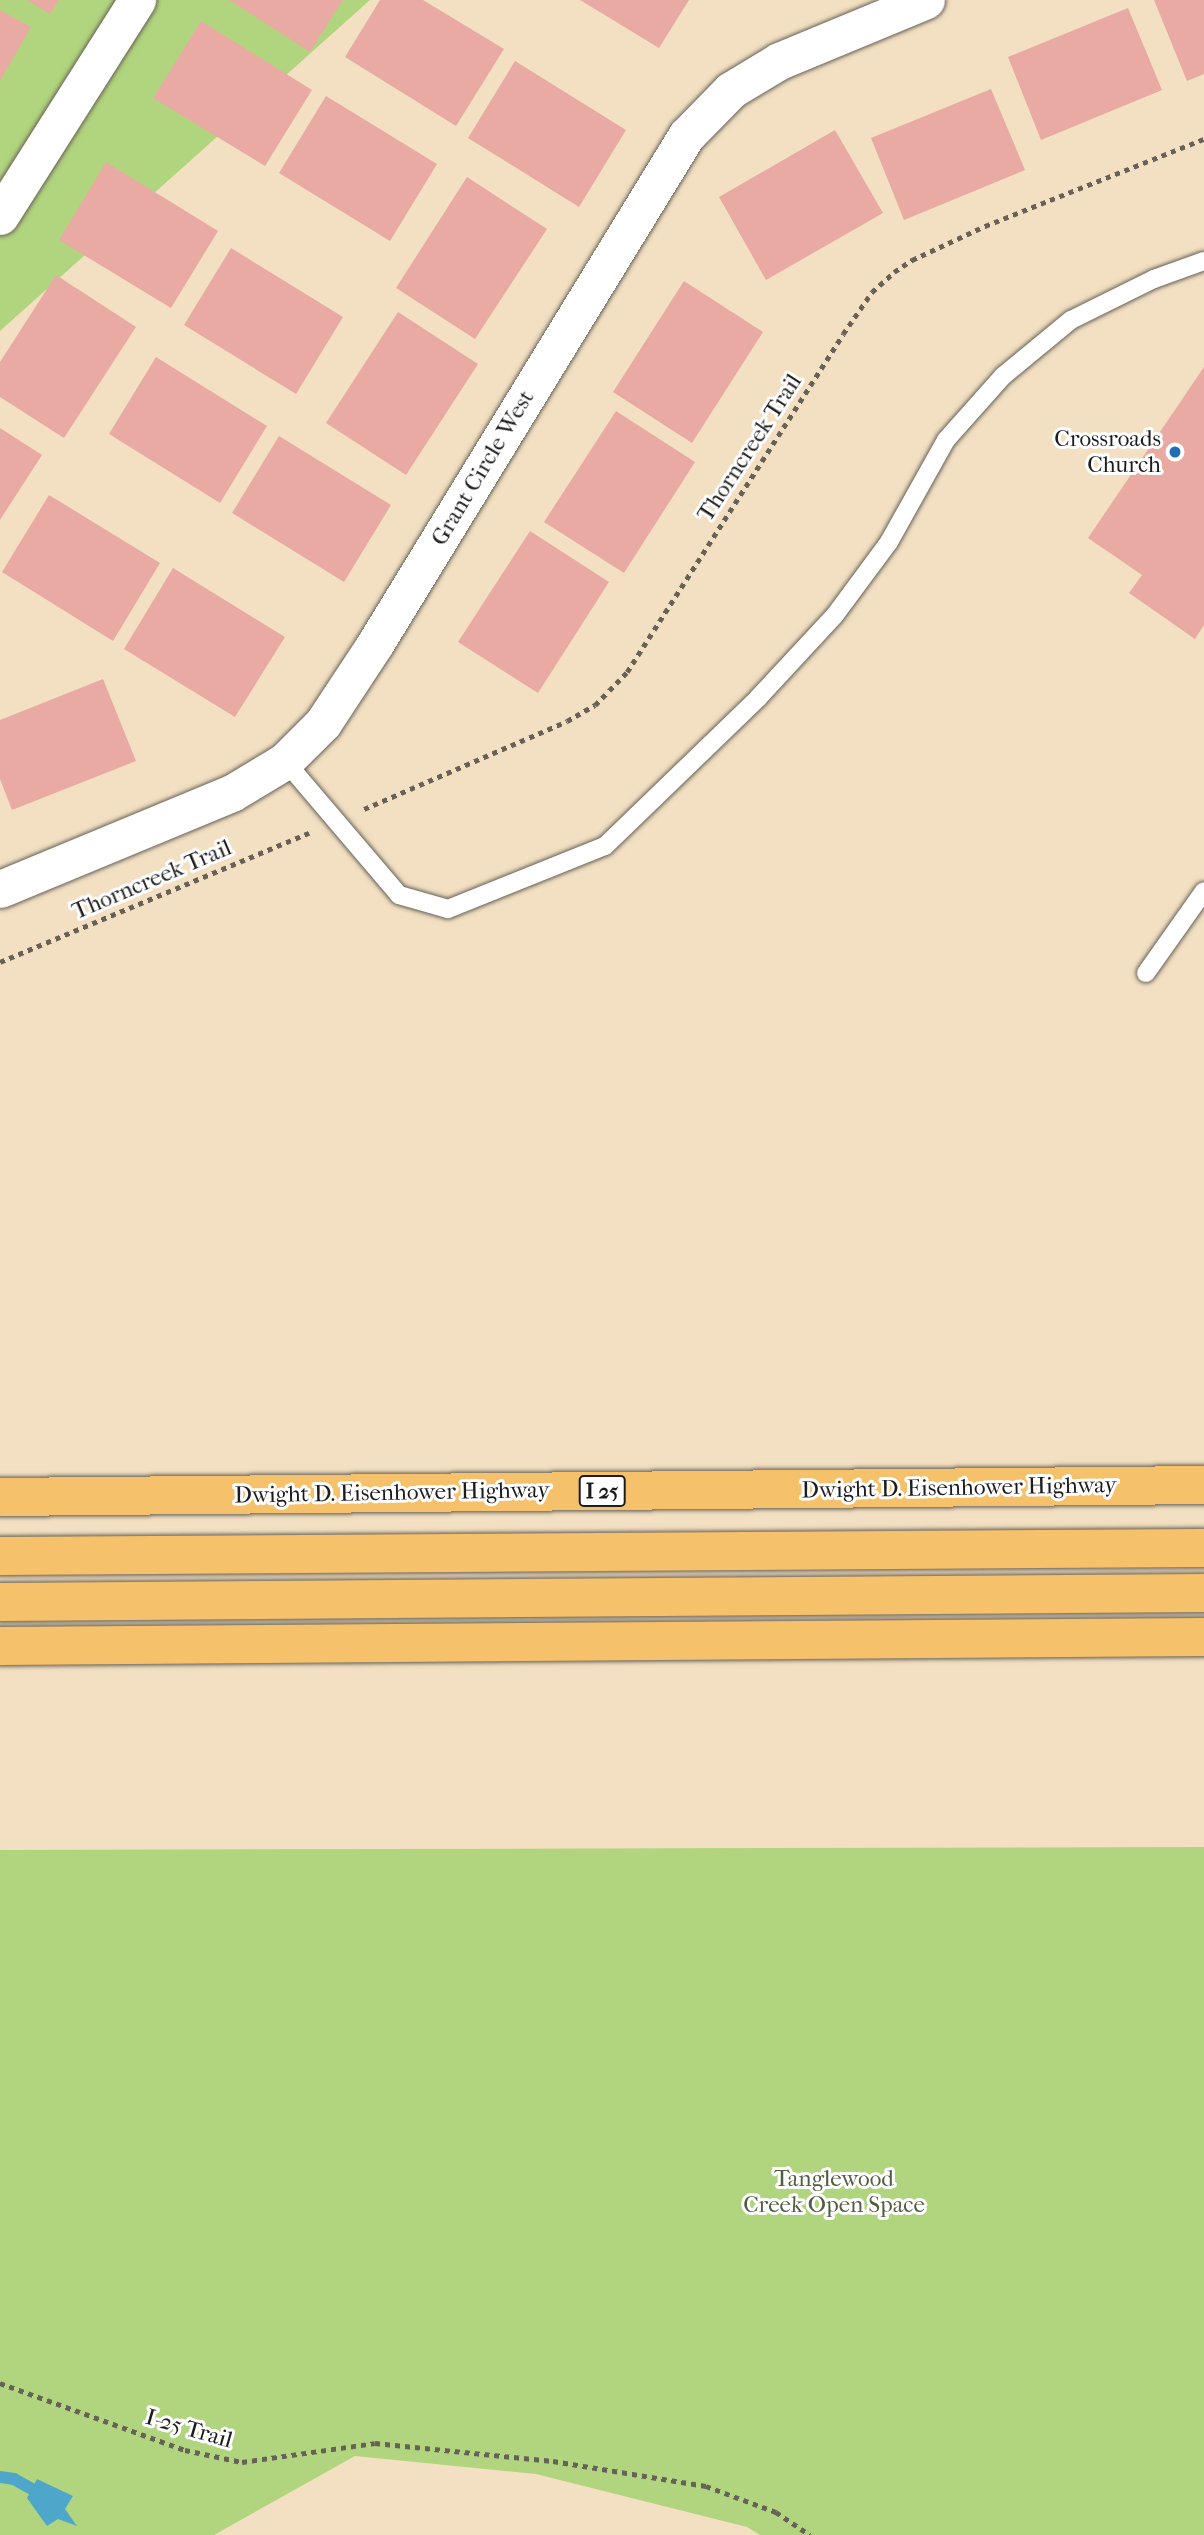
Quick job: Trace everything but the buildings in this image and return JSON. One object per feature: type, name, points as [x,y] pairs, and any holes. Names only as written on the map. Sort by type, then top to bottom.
[{"type":"highway","name":"Dwight D. Eisenhower Highway","points":[[0,1497],[1204,1485]]},
{"type":"highway","points":[[0,1556],[1204,1548]]},
{"type":"highway","points":[[0,1602],[1204,1593]]},
{"type":"highway","points":[[0,1646],[1204,1637]]},
{"type":"street","points":[[0,216],[137,0]]},
{"type":"street","name":"Grant Circle West","points":[[0,889],[232,793],[285,761],[323,723],[375,644],[686,136],[731,90],[779,61],[926,0]]},
{"type":"lane","points":[[285,761],[399,895],[448,909],[605,846],[758,698],[835,615],[889,542],[946,440],[1003,376],[1071,320],[1154,279],[1204,261]]},
{"type":"lane","points":[[1146,973],[1204,891]]},
{"type":"path","name":"Thorncreek Trail","points":[[355,814],[567,721],[595,705],[627,672],[843,334],[872,292],[894,272],[912,260],[985,226],[1204,139]]},
{"type":"path","name":"Thorncreek Trail","points":[[0,962],[317,830]]},
{"type":"path","name":"I-25 Trail","points":[[0,2383],[185,2450],[242,2462],[375,2443],[540,2459],[706,2486],[776,2512],[810,2535]]},
{"type":"green space","points":[[0,0],[370,0],[0,331]]},
{"type":"green space","name":"Tanglewood Creek Open Space","points":[[1204,1847],[1204,2535],[760,2535],[747,2527],[536,2474],[355,2456],[214,2535],[0,2535],[0,1850]]},
{"type":"water","points":[[37,2479],[73,2496],[65,2509],[77,2526],[58,2519],[47,2526],[27,2498]]},
{"type":"waterway","points":[[0,2477],[14,2479],[32,2489]]},
{"type":"place","name":"Crossroads Church","points":[[1175,452]]}]
